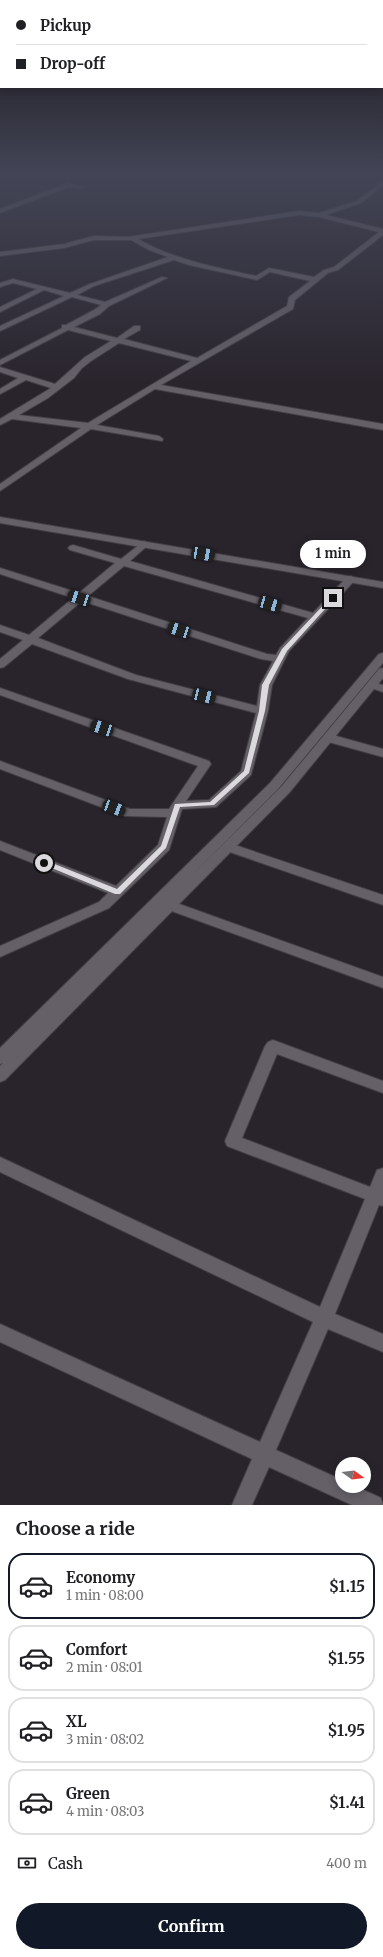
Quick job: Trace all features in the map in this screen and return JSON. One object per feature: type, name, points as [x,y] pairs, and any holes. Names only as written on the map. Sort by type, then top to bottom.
[{"type":"street","points":[[0,254],[67,245]]},
{"type":"street","points":[[145,245],[189,263],[257,278],[269,270],[316,280]]},
{"type":"street","points":[[0,488],[89,426],[197,360],[290,307],[292,299],[326,271],[336,269],[366,245]]},
{"type":"street","points":[[0,329],[92,285],[176,257]]},
{"type":"street","points":[[0,363],[65,327],[97,312],[106,304],[164,278]]},
{"type":"street","points":[[0,285],[13,281],[72,294],[106,304]]},
{"type":"street","points":[[0,310],[43,288]]},
{"type":"street","points":[[65,327],[197,360]]},
{"type":"street","points":[[0,422],[56,387],[71,376],[79,366],[137,328]]},
{"type":"street","points":[[0,369],[56,387]]},
{"type":"street","points":[[0,392],[25,377]]},
{"type":"street","points":[[154,386],[383,427]]},
{"type":"street","points":[[0,415],[89,426],[159,439]]},
{"type":"street","points":[[0,520],[383,584]]},
{"type":"street","points":[[0,665],[144,544]]},
{"type":"street","points":[[73,548],[315,617]]},
{"type":"street","points":[[0,572],[265,657],[280,659]]},
{"type":"street","points":[[0,765],[129,813],[212,804],[247,772],[262,711],[266,685],[284,650],[350,579]]},
{"type":"street","points":[[0,628],[132,677],[262,711]]},
{"type":"street","points":[[0,1058],[274,786],[383,656]]},
{"type":"street","points":[[0,1076],[285,790],[329,738],[377,687],[383,671]]},
{"type":"street","points":[[0,691],[205,764],[176,809],[164,847],[104,905],[0,952]]},
{"type":"street","points":[[329,738],[383,753]]},
{"type":"street","points":[[0,845],[118,892]]},
{"type":"street","points":[[229,847],[383,900]]},
{"type":"street","points":[[171,906],[383,982]]},
{"type":"street","points":[[378,1198],[233,1141],[273,1046],[383,1087]]},
{"type":"street","points":[[0,1164],[324,1318],[383,1343]]},
{"type":"street","points":[[242,1505],[378,1198],[383,1175]]},
{"type":"street","points":[[0,1333],[374,1505]]},
{"type":"route","points":[[44,863],[118,892],[164,847],[177,805],[212,804],[247,772],[262,711],[266,685],[284,650],[333,598]]}]
